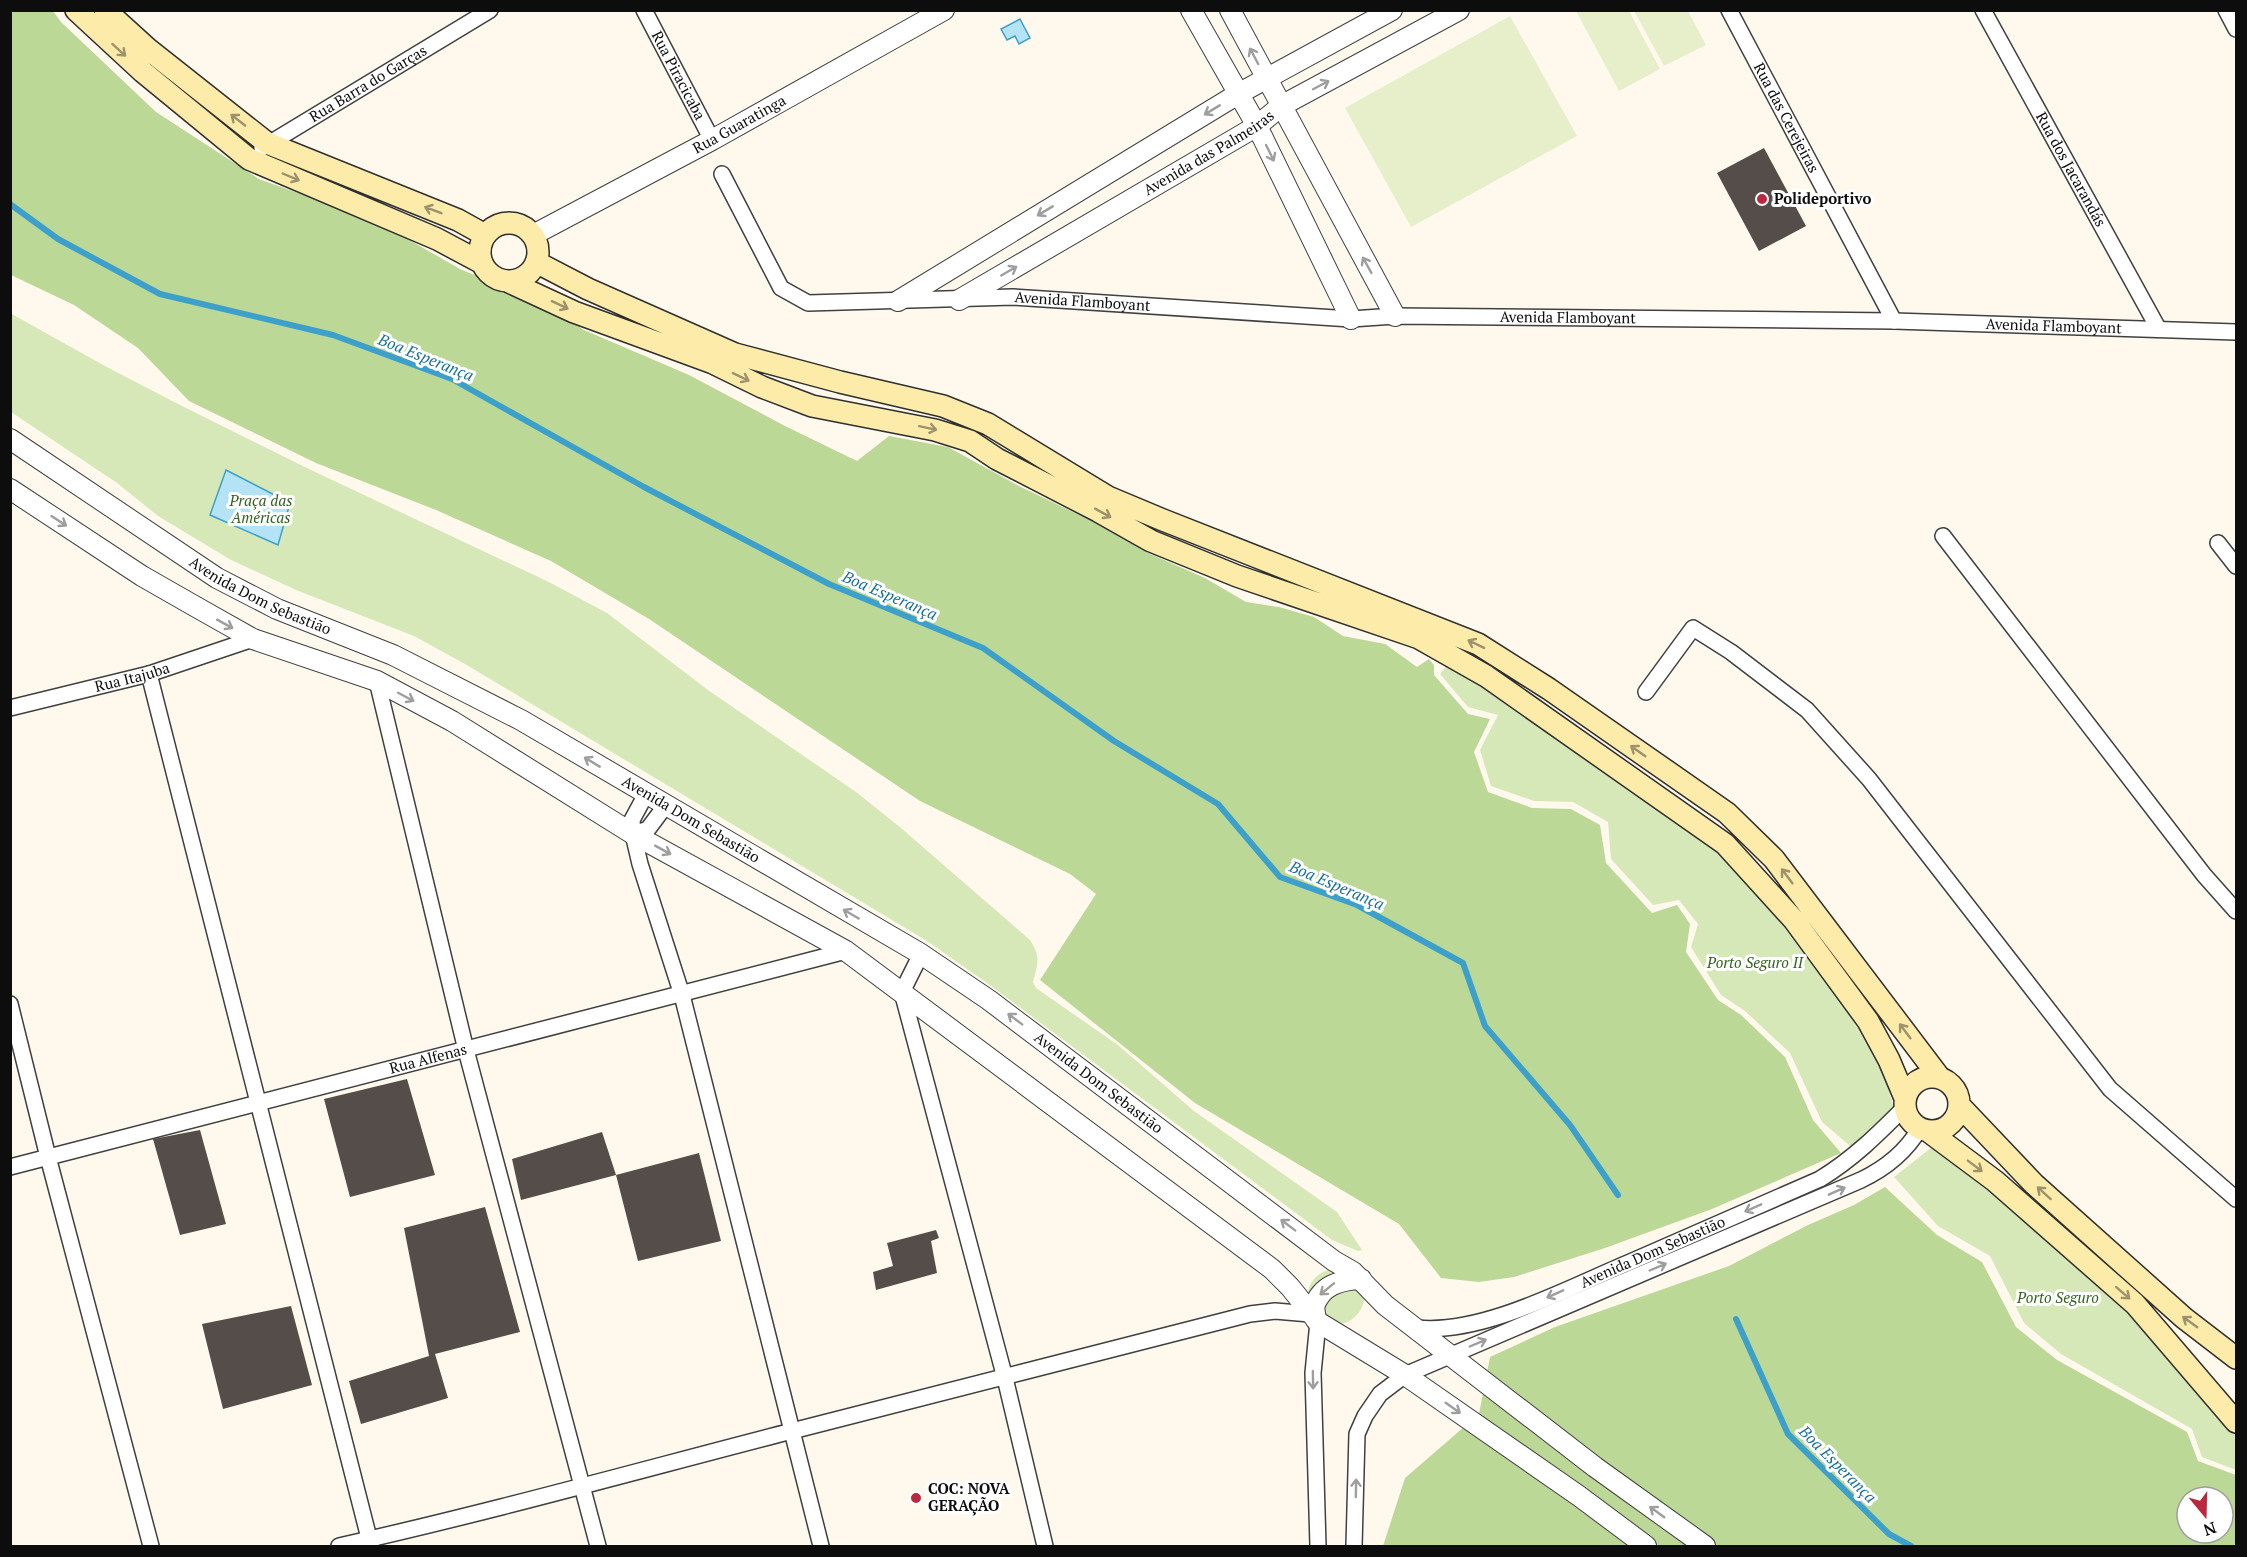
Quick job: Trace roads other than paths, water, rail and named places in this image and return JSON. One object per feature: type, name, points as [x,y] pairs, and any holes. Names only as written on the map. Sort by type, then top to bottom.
[{"type":"main road","points":[[76,10],[143,72],[249,159],[437,239],[482,263],[496,278],[574,312],[713,363],[762,387],[812,406],[935,429],[970,441],[997,459],[1151,541],[1237,576],[1419,638],[1486,676],[1725,844],[1794,920],[1868,1020],[1889,1060],[1913,1123],[1995,1181],[2135,1304],[2236,1422]]},
{"type":"main road","points":[[105,10],[148,49],[267,143],[458,220],[485,235]]},
{"type":"main road","points":[[482,263],[481,244],[485,235],[493,227],[515,223],[525,228],[533,235],[537,244],[536,262],[524,276],[507,281]]},
{"type":"main road","points":[[536,262],[735,354],[943,406],[988,424],[1108,497],[1478,644],[1550,689],[1727,813],[1774,859],[1940,1078],[1954,1088],[1959,1105],[2034,1184],[2184,1318],[2236,1358]]},
{"type":"main road","points":[[1905,1103],[1909,1090],[1922,1078],[1931,1076],[1940,1078]]},
{"type":"main road","points":[[1924,1129],[1946,1127],[1952,1121],[1959,1105]]},
{"type":"street","name":"Rua Barra do Garças","points":[[249,159],[267,143],[490,10]]},
{"type":"street","name":"Rua Piracicaba","points":[[644,10],[712,140]]},
{"type":"street","name":"Rua Guaratinga","points":[[533,235],[712,140],[944,10]]},
{"type":"street","points":[[1191,10],[1257,126],[1352,319]]},
{"type":"street","points":[[1230,10],[1395,316]]},
{"type":"street","points":[[898,301],[1238,94],[1392,10]]},
{"type":"street","name":"Avenida das Palmeiras","points":[[959,300],[1257,126],[1281,106],[1459,10]]},
{"type":"street","name":"Rua das Cerejeiras","points":[[1729,10],[1894,321]]},
{"type":"street","name":"Rua dos Jacarandás","points":[[1983,10],[2158,328]]},
{"type":"street","points":[[2226,10],[2236,29]]},
{"type":"street","name":"Avenida Flamboyant","points":[[722,174],[781,288],[808,303],[1013,297],[1352,319],[1395,316],[1894,321],[2236,332]]},
{"type":"street","name":"Avenida Dom Sebastião","points":[[10,439],[217,578],[277,609],[393,656],[521,720],[921,954],[989,1000],[1334,1261],[1361,1279],[1385,1305],[1417,1328],[1427,1330],[1468,1324],[1532,1304],[1820,1179],[1842,1166],[1868,1144],[1905,1103]]},
{"type":"street","points":[[10,489],[142,576],[253,639],[377,681],[452,721],[633,834],[846,951],[1272,1269],[1298,1296],[1314,1319]]},
{"type":"street","points":[[1943,536],[2204,875],[2236,911]]},
{"type":"street","points":[[2218,543],[2236,566]]},
{"type":"street","points":[[1647,692],[1693,628],[1731,652],[1807,710],[1869,779],[2110,1089],[2236,1199]]},
{"type":"street","name":"Rua Itajuba","points":[[10,708],[148,674],[253,639]]},
{"type":"street","points":[[148,674],[371,1543]]},
{"type":"street","points":[[377,681],[466,1050],[598,1546]]},
{"type":"street","points":[[646,794],[632,820],[633,834],[640,864],[682,995],[821,1546]]},
{"type":"street","points":[[633,834],[648,829],[666,806]]},
{"type":"street","name":"Rua Alfenas","points":[[10,1167],[846,951]]},
{"type":"street","points":[[921,954],[902,992],[1005,1378],[1045,1546]]},
{"type":"street","points":[[10,1004],[151,1546]]},
{"type":"street","name":"Avenida Dom Sebastião","points":[[1354,1546],[1357,1434],[1365,1416],[1398,1370],[1451,1355],[1861,1180],[1886,1167],[1924,1129]]},
{"type":"street","points":[[1318,1546],[1313,1372],[1314,1307],[1324,1290],[1342,1280],[1361,1279]]},
{"type":"street","points":[[339,1546],[371,1543],[792,1431],[1250,1314],[1275,1311],[1314,1319],[1398,1370],[1579,1496],[1646,1546]]},
{"type":"street","points":[[1417,1328],[1595,1467],[1705,1546]]},
{"type":"water","points":[[1020,19],[1030,38],[1019,44],[1015,36],[1007,40],[1001,29]]},
{"type":"water","points":[[226,470],[290,503],[278,545],[210,515]]},
{"type":"waterway","name":"Boa Esperança","points":[[10,204],[58,239],[160,294],[333,335],[452,379],[644,487],[829,584],[983,648],[1114,741],[1218,804],[1280,877],[1357,905],[1463,963],[1485,1026],[1570,1125],[1618,1195]]},
{"type":"waterway","name":"Boa Esperança","points":[[1736,1319],[1788,1434],[1889,1534],[1911,1546]]},
{"type":"place","name":"Polideportivo","points":[[1762,199]]},
{"type":"place","name":"COC: NOVA GERAÇÃO","points":[[916,1498]]},
{"type":"park label","name":"Praça das Américas","points":[[261,510]]},
{"type":"park label","name":"Porto Seguro II","points":[[1755,963]]},
{"type":"park label","name":"Porto Seguro","points":[[2058,1298]]}]
